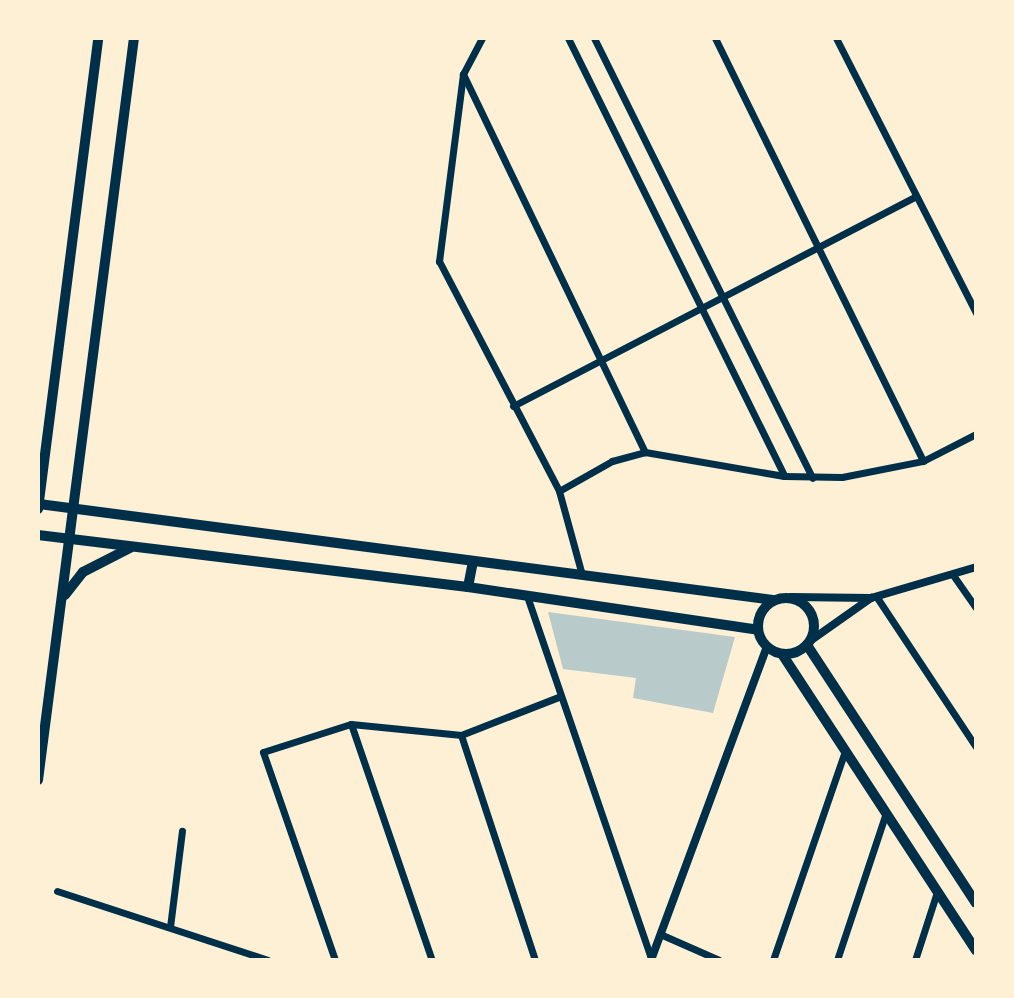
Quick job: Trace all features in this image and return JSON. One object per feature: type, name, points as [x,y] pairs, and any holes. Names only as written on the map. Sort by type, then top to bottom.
[{"type":"main road","points":[[38,509],[98,38]]},
{"type":"main road","points":[[38,780],[134,38]]},
{"type":"main road","points":[[39,504],[773,600],[791,597],[811,612],[814,629],[809,643],[782,654]]},
{"type":"main road","points":[[38,535],[468,587],[758,630]]},
{"type":"main road","points":[[60,605],[69,586],[83,572],[132,547]]},
{"type":"main road","points":[[468,587],[473,561]]},
{"type":"main road","points":[[773,600],[760,613],[758,630],[767,647],[782,654],[975,950]]},
{"type":"main road","points":[[809,643],[975,904]]},
{"type":"street","points":[[482,38],[463,74],[439,261],[559,491],[582,575]]},
{"type":"street","points":[[568,38],[784,476]]},
{"type":"street","points":[[594,38],[812,478]]},
{"type":"street","points":[[715,38],[820,245],[923,461]]},
{"type":"street","points":[[836,38],[975,313]]},
{"type":"street","points":[[463,74],[645,452]]},
{"type":"street","points":[[513,405],[600,357],[916,196]]},
{"type":"street","points":[[559,491],[612,461],[645,452],[784,476],[812,478],[923,461],[975,434]]},
{"type":"street","points":[[791,597],[874,597],[975,567]]},
{"type":"street","points":[[954,575],[975,608]]},
{"type":"street","points":[[527,596],[651,959]]},
{"type":"street","points":[[809,643],[874,597]]},
{"type":"street","points":[[874,597],[975,747]]},
{"type":"street","points":[[651,959],[767,647]]},
{"type":"street","points":[[335,960],[263,751],[351,723],[461,735],[561,696]]},
{"type":"street","points":[[351,723],[432,960]]},
{"type":"street","points":[[461,735],[535,960]]},
{"type":"street","points":[[773,960],[845,751]]},
{"type":"street","points":[[836,960],[886,813]]},
{"type":"street","points":[[170,927],[182,831]]},
{"type":"street","points":[[57,891],[268,960]]},
{"type":"street","points":[[915,960],[937,892]]},
{"type":"street","points":[[660,934],[719,960]]},
{"type":"shaded area","points":[[548,612],[735,637],[713,713],[633,698],[636,678],[563,669]]}]
